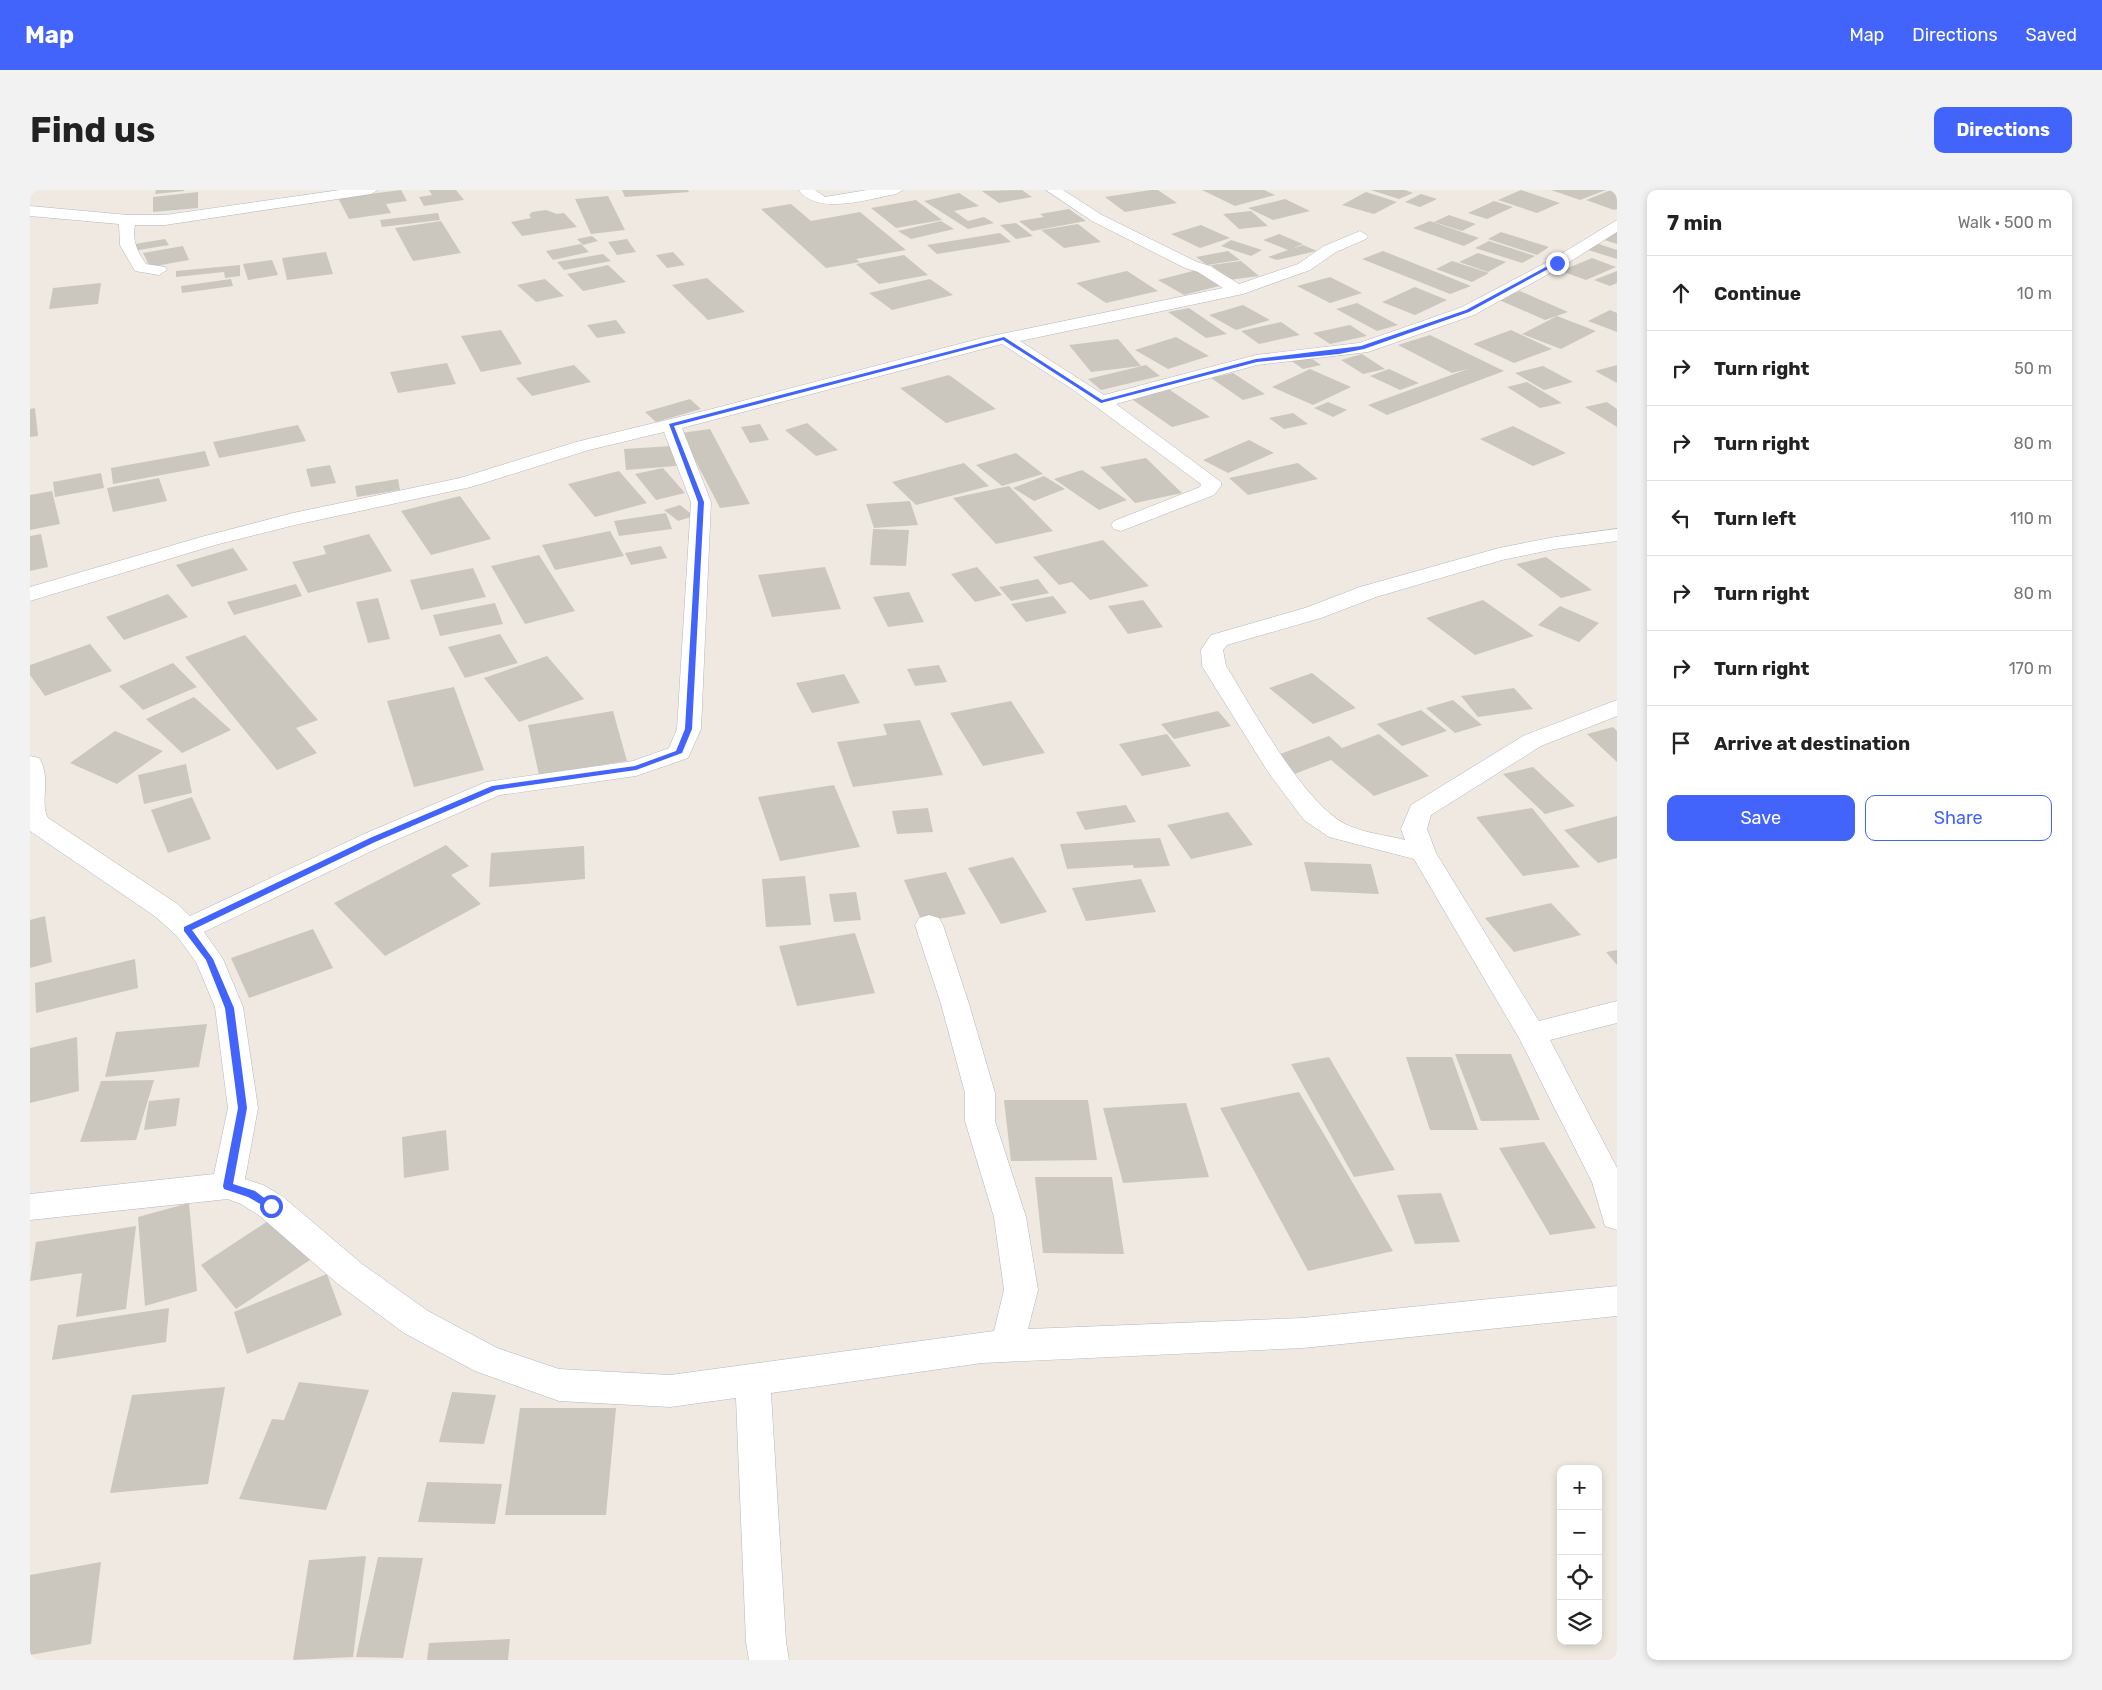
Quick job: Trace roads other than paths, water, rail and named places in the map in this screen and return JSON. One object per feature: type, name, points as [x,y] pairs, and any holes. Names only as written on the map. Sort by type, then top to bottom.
[{"type":"street","points":[[30,211],[128,220],[165,220],[371,190]]},
{"type":"street","points":[[806,190],[825,202],[896,190]]},
{"type":"street","points":[[1053,190],[1097,218],[1191,265],[1204,269],[1237,290]]},
{"type":"street","points":[[128,220],[124,232],[128,251],[141,268],[159,270]]},
{"type":"street","points":[[1101,402],[1256,360],[1362,348],[1468,311],[1557,263],[1617,225]]},
{"type":"street","points":[[30,594],[208,541],[293,519],[464,483],[583,446],[671,425],[1004,338],[1237,290],[1304,267],[1330,249],[1360,236]]},
{"type":"street","points":[[1004,338],[1101,402],[1210,482],[1211,486],[1207,491],[1122,525]]},
{"type":"street","points":[[186,929],[373,840],[495,788],[636,768],[679,753],[689,729],[701,502],[671,425]]},
{"type":"street","points":[[1423,853],[1338,831],[1313,814],[1277,766],[1214,666],[1212,650],[1219,640],[1313,613],[1368,592],[1499,554],[1555,543],[1617,535]]},
{"type":"street","points":[[1617,707],[1532,741],[1420,811],[1414,829],[1423,853],[1532,1034],[1608,1182],[1617,1216]]},
{"type":"street","points":[[30,764],[34,786],[32,813],[38,824],[166,910],[186,929],[209,959],[230,1008],[243,1108],[228,1186]]},
{"type":"street","points":[[929,925],[955,1004],[980,1093],[980,1121],[1010,1217],[1021,1290],[1007,1346]]},
{"type":"street","points":[[1532,1034],[1617,1012]]},
{"type":"street","points":[[30,1207],[228,1186],[252,1194],[271,1206],[350,1274],[416,1322],[487,1360],[559,1385],[670,1391],[982,1347],[1303,1333],[1617,1301]]},
{"type":"street","points":[[753,1379],[766,1642],[769,1660]]}]
